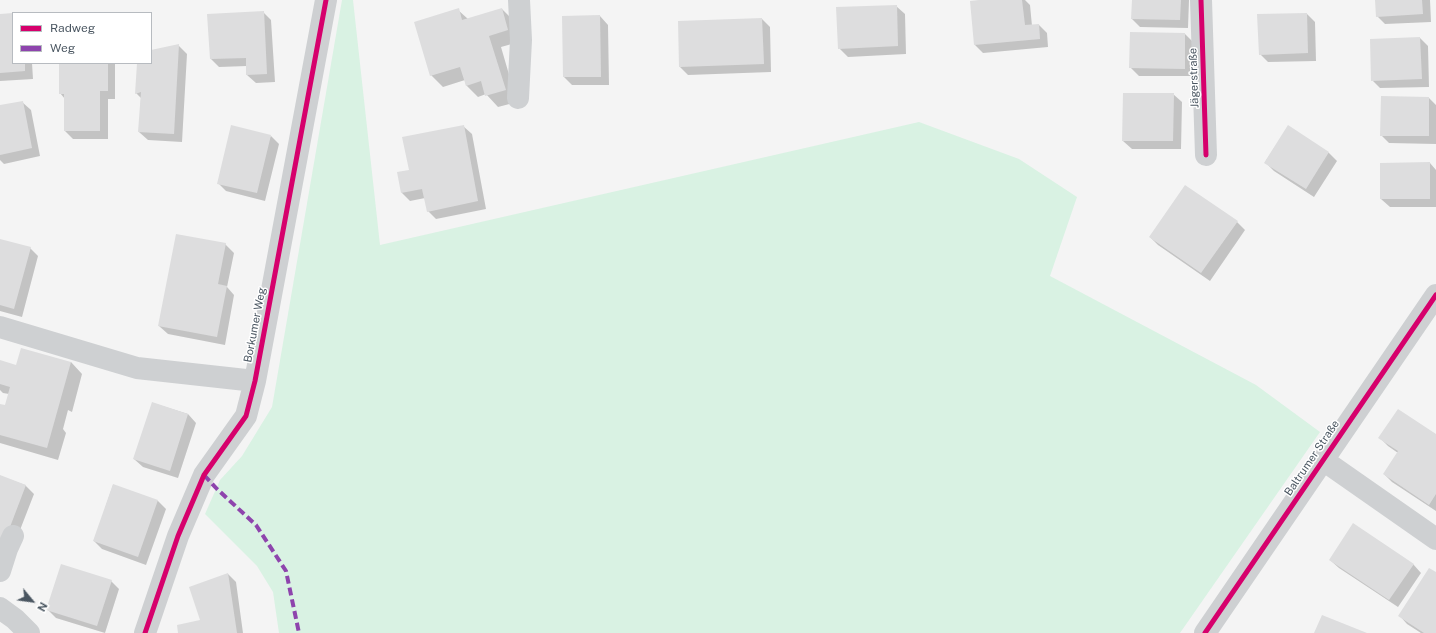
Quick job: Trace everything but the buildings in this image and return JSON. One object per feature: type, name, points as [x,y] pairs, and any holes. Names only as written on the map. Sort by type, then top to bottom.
[{"type":"street","name":"Borkumer Weg","points":[[145,633],[178,536],[204,474],[246,416],[255,381],[326,0]]},
{"type":"street","points":[[518,98],[521,40],[519,0]]},
{"type":"street","name":"Jägerstraße","points":[[1201,0],[1206,155]]},
{"type":"street","name":"Baltrumer Straße","points":[[1205,633],[1436,295]]},
{"type":"street","points":[[0,327],[137,368],[255,381]]},
{"type":"street","points":[[1323,460],[1436,539]]},
{"type":"street","points":[[0,571],[13,536]]},
{"type":"street","points":[[0,608],[15,619],[29,633]]},
{"type":"green space","points":[[342,0],[353,0],[380,245],[919,122],[1019,159],[1077,197],[1050,276],[1256,385],[1320,432],[1180,633],[279,633],[273,592],[257,566],[205,514],[220,480],[242,456],[272,407]]},
{"type":"marked path","points":[[204,475],[256,525],[286,571],[299,633]]},
{"type":"cycle path","points":[[145,633],[178,536],[204,475],[246,416],[255,381],[326,0]]},
{"type":"cycle path","points":[[1201,0],[1206,155]]},
{"type":"cycle path","points":[[1205,633],[1436,295]]}]
